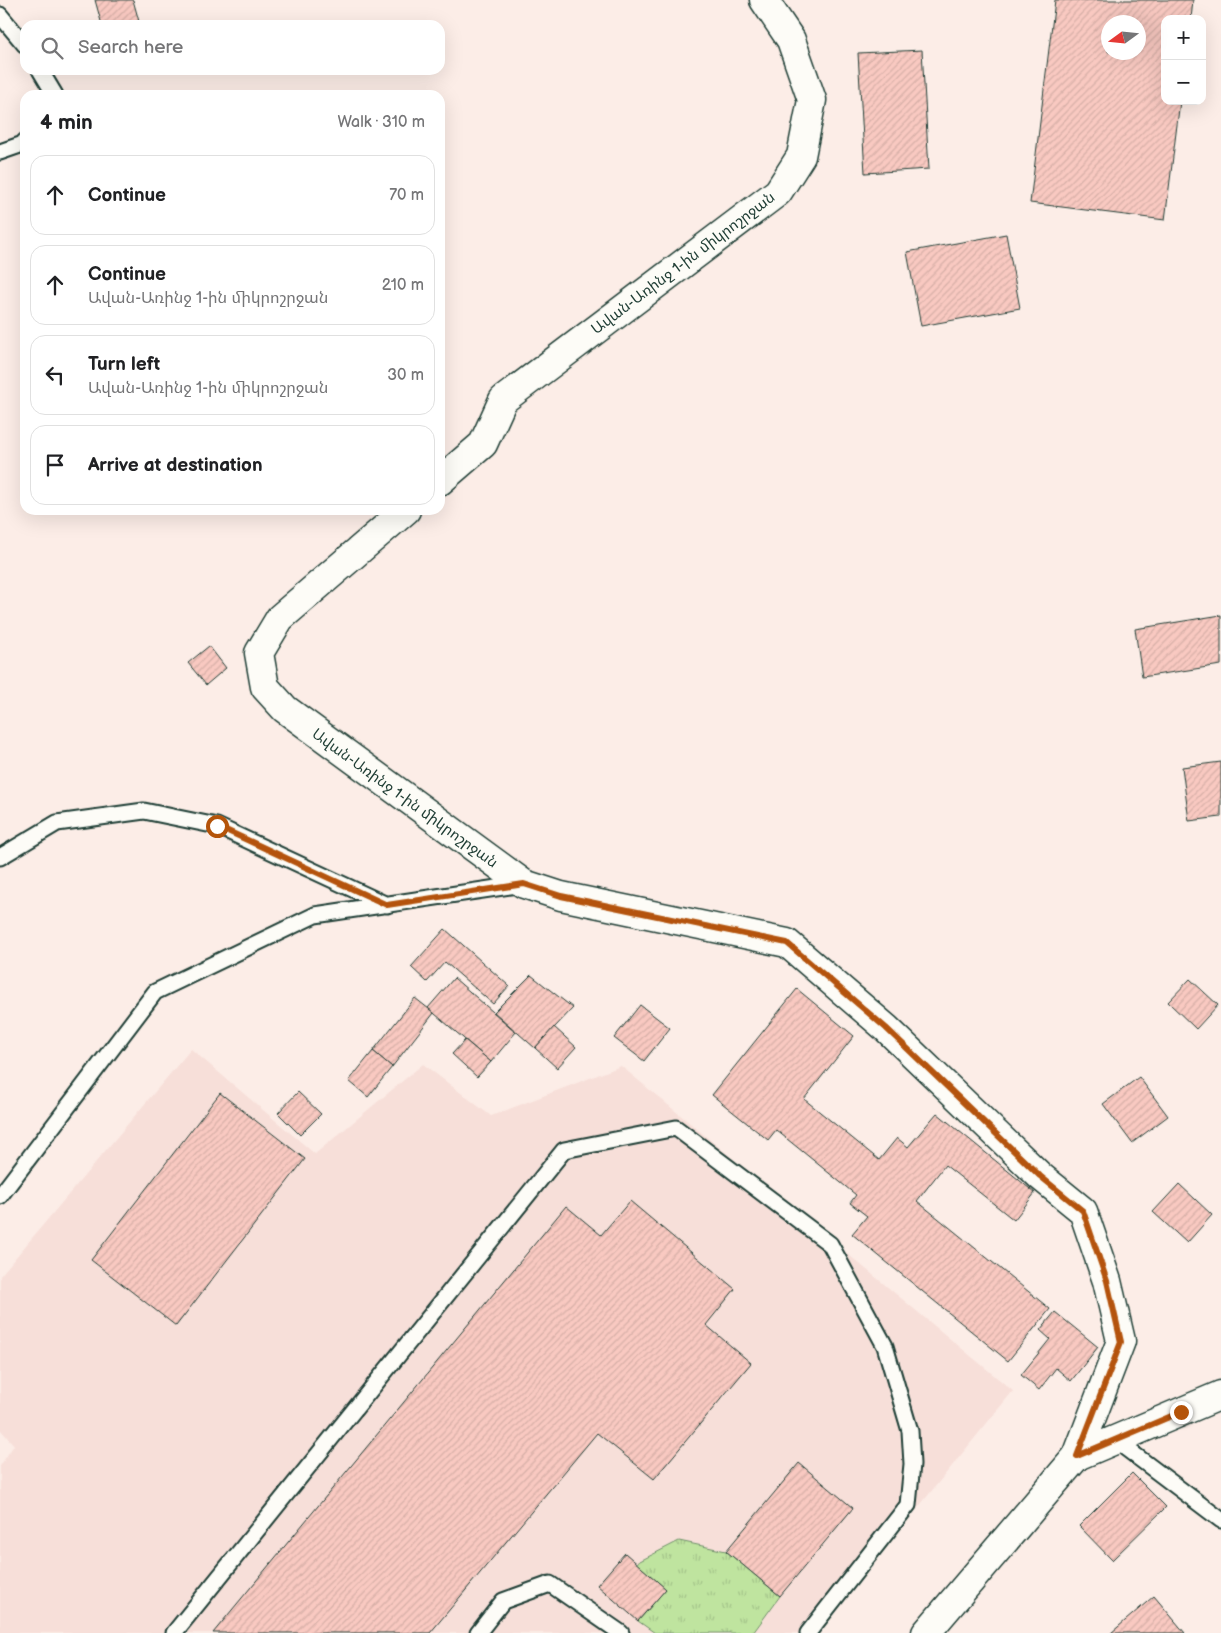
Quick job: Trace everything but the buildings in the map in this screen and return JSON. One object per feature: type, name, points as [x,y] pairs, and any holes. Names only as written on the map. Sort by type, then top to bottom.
[{"type":"street","name":"Ավան-Առինջ 1-ին միկրոշրջան","points":[[445,477],[483,444],[503,400],[778,192],[801,156],[812,100],[791,40],[764,0]]},
{"type":"street","name":"Ավան-Առինջ 1-ին միկրոշրջան","points":[[400,515],[280,618],[259,653],[265,687],[284,709],[524,884],[561,896],[787,943],[886,1028],[1040,1176],[1083,1211],[1107,1281],[1121,1342],[1077,1456]]},
{"type":"street","points":[[926,1633],[1077,1456],[1221,1396]]},
{"type":"lane","points":[[0,15],[20,40]]},
{"type":"lane","points":[[43,75],[52,90]]},
{"type":"lane","points":[[0,152],[20,145]]},
{"type":"lane","points":[[0,857],[58,823],[144,811],[217,826],[387,905]]},
{"type":"lane","points":[[0,1196],[154,992],[315,916],[524,884]]},
{"type":"lane","points":[[174,1633],[564,1150],[676,1128],[830,1244],[885,1346],[910,1431],[912,1464],[908,1505],[808,1633]]},
{"type":"lane","points":[[1115,1440],[1221,1520]]},
{"type":"lane","points":[[478,1633],[504,1601],[550,1584],[621,1633]]},
{"type":"shaded area","points":[[191,1049],[315,1154],[423,1064],[491,1116],[621,1066],[1013,1391],[816,1633],[0,1633],[0,1466],[14,1445],[0,1429],[0,1276]]},
{"type":"green space","points":[[679,1541],[726,1551],[780,1596],[753,1633],[655,1633],[638,1621],[666,1589],[636,1563]]},
{"type":"route","points":[[217,826],[387,905],[524,884],[561,896],[787,943],[886,1028],[1040,1176],[1083,1211],[1107,1281],[1121,1342],[1077,1456],[1181,1412]]}]
